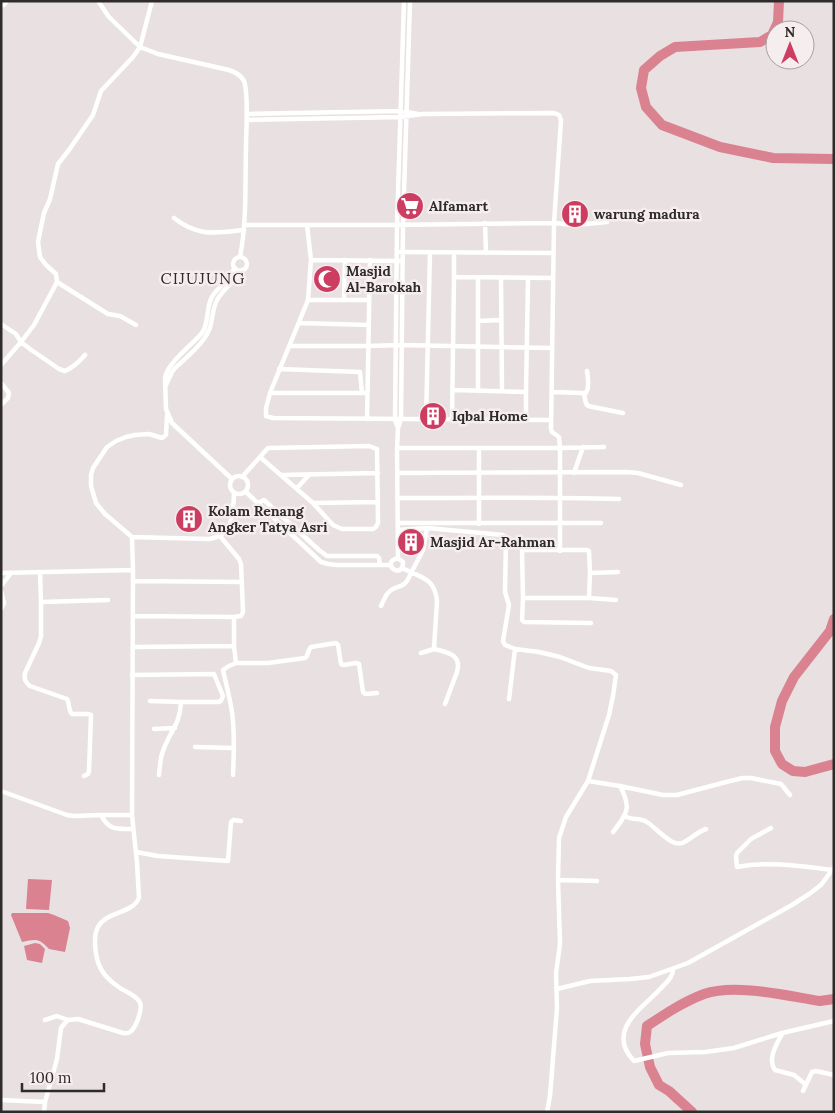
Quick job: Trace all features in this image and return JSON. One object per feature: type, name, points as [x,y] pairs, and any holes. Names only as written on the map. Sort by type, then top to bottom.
[{"type":"street","points":[[1,6],[7,1]]},
{"type":"street","points":[[98,1],[109,17],[140,48],[158,54],[219,67],[235,72],[242,78],[244,82],[247,120],[244,228],[240,257]]},
{"type":"street","points":[[1,365],[34,325],[57,282],[56,274],[40,257],[38,242],[58,164],[93,115],[100,91],[140,48],[152,1]]},
{"type":"street","points":[[404,1],[406,43]]},
{"type":"street","points":[[400,261],[397,252],[400,225],[406,43],[410,1]]},
{"type":"street","points":[[247,114],[554,113],[559,115],[561,120],[554,223],[552,430],[559,437],[560,448],[560,551]]},
{"type":"street","points":[[247,120],[403,114]]},
{"type":"street","points":[[174,218],[192,230],[201,232],[307,225],[554,223],[575,225],[607,222]]},
{"type":"street","points":[[485,223],[486,253]]},
{"type":"street","points":[[307,225],[311,260],[308,300],[279,369],[270,394],[266,416],[273,418],[368,420],[552,420]]},
{"type":"street","points":[[398,428],[395,420],[400,261],[403,252],[400,225]]},
{"type":"street","points":[[397,252],[554,253]]},
{"type":"street","points":[[452,420],[454,252]]},
{"type":"street","points":[[426,420],[430,253]]},
{"type":"street","points":[[240,257],[235,259],[233,265],[235,268],[211,299],[205,328],[195,342],[172,364],[165,374],[167,413],[165,437],[162,438],[149,434],[135,435],[116,442],[107,447],[100,456],[91,475],[93,494],[99,508],[132,537],[210,539],[220,536],[227,529],[233,516],[234,493],[230,486],[232,479],[238,476],[245,478],[248,485],[246,492]]},
{"type":"street","points":[[166,386],[169,376],[175,368],[200,344],[209,332],[218,297],[246,266],[243,258],[240,257]]},
{"type":"street","points":[[311,260],[400,261]]},
{"type":"street","points":[[344,300],[345,260]]},
{"type":"street","points":[[364,393],[369,325],[370,260]]},
{"type":"street","points":[[235,268],[240,271],[242,270]]},
{"type":"street","points":[[454,277],[553,278]]},
{"type":"street","points":[[478,277],[478,390]]},
{"type":"street","points":[[501,278],[502,391]]},
{"type":"street","points":[[526,420],[528,278]]},
{"type":"street","points":[[57,282],[108,314],[120,316],[136,325]]},
{"type":"street","points":[[308,300],[369,300]]},
{"type":"street","points":[[478,321],[501,320]]},
{"type":"street","points":[[299,323],[369,325]]},
{"type":"street","points":[[1,324],[16,334],[21,342],[30,349],[59,369],[65,371],[78,364],[85,355]]},
{"type":"street","points":[[8,329],[13,324]]},
{"type":"street","points":[[398,345],[401,419],[398,428],[397,448],[398,558]]},
{"type":"street","points":[[289,346],[398,345],[552,348]]},
{"type":"street","points":[[279,369],[360,372],[368,420]]},
{"type":"street","points":[[584,395],[588,390],[588,371]]},
{"type":"street","points":[[1,383],[9,393],[9,396],[1,405]]},
{"type":"street","points":[[453,390],[526,392]]},
{"type":"street","points":[[552,392],[584,395]]},
{"type":"street","points":[[270,394],[364,393]]},
{"type":"street","points":[[584,395],[588,406],[623,413]]},
{"type":"street","points":[[167,413],[172,423],[232,479]]},
{"type":"street","points":[[242,477],[268,448],[369,446],[377,450],[378,522],[376,527],[373,529],[342,529],[333,525],[313,502],[260,457]]},
{"type":"street","points":[[574,473],[583,447]]},
{"type":"street","points":[[397,448],[604,447]]},
{"type":"street","points":[[479,448],[479,524]]},
{"type":"street","points":[[281,474],[378,473]]},
{"type":"street","points":[[397,473],[638,473],[682,485]]},
{"type":"street","points":[[297,488],[309,475]]},
{"type":"street","points":[[234,493],[246,492]]},
{"type":"street","points":[[246,492],[321,562],[337,565],[391,565]]},
{"type":"street","points":[[397,498],[480,499],[560,497],[619,499]]},
{"type":"street","points":[[258,503],[264,500],[325,555],[377,556],[380,565]]},
{"type":"street","points":[[313,502],[378,502]]},
{"type":"street","points":[[280,524],[286,519]]},
{"type":"street","points":[[398,523],[601,523]]},
{"type":"street","points":[[398,530],[427,528],[504,535],[506,537],[505,592],[509,605],[503,640],[505,646],[560,657],[589,668],[615,673],[616,677],[609,715],[588,781],[571,807],[560,831],[558,880],[560,944],[556,973],[557,1008],[547,1112]]},
{"type":"street","points":[[381,606],[387,594],[391,590],[404,585],[412,573],[424,550],[427,528]]},
{"type":"street","points":[[133,616],[241,616],[243,612],[241,562],[220,536]]},
{"type":"street","points":[[45,1020],[57,1016],[68,1020],[78,1019],[123,1034],[131,1032],[142,1005],[102,972],[98,966],[95,937],[96,930],[102,922],[118,912],[133,906],[138,901],[140,894],[132,815],[132,537]]},
{"type":"street","points":[[301,544],[306,538]]},
{"type":"street","points":[[516,550],[589,551],[589,598]]},
{"type":"street","points":[[522,550],[522,620],[524,622],[591,622]]},
{"type":"street","points":[[337,556],[337,565]]},
{"type":"street","points":[[398,558],[391,561],[392,569],[396,571],[402,568]]},
{"type":"street","points":[[398,558],[403,562],[402,568]]},
{"type":"street","points":[[402,568],[426,579],[432,584],[436,594],[434,649]]},
{"type":"street","points":[[1,573],[133,570]]},
{"type":"street","points":[[40,572],[41,630],[39,642],[24,678],[30,686],[67,699],[72,714],[92,715],[89,771],[84,776]]},
{"type":"street","points":[[590,574],[618,572]]},
{"type":"street","points":[[1,586],[11,573]]},
{"type":"street","points":[[133,581],[242,582]]},
{"type":"street","points":[[1,591],[4,602],[1,609]]},
{"type":"street","points":[[523,598],[616,600]]},
{"type":"street","points":[[41,602],[108,600]]},
{"type":"street","points":[[234,617],[236,664]]},
{"type":"street","points":[[233,775],[232,714],[223,670],[228,666],[305,658],[311,647],[336,643],[341,664],[359,664],[363,693],[376,693]]},
{"type":"street","points":[[133,647],[234,646]]},
{"type":"street","points":[[421,653],[434,649],[454,656],[459,664],[445,704]]},
{"type":"street","points":[[509,699],[515,649]]},
{"type":"street","points":[[132,675],[213,674],[223,696],[221,701],[218,702],[150,700]]},
{"type":"street","points":[[159,775],[162,754],[180,716],[181,702]]},
{"type":"street","points":[[154,729],[175,728]]},
{"type":"street","points":[[195,747],[234,748]]},
{"type":"street","points":[[588,781],[663,794],[680,795],[750,778],[781,784],[790,795]]},
{"type":"street","points":[[613,832],[625,816],[627,807],[627,801],[620,786]]},
{"type":"street","points":[[1,791],[67,815],[132,815]]},
{"type":"street","points":[[101,816],[112,828],[133,829]]},
{"type":"street","points":[[625,816],[629,819],[646,821],[675,843],[682,843],[706,829]]},
{"type":"street","points":[[136,852],[158,856],[228,862],[231,821],[242,821]]},
{"type":"street","points":[[771,828],[751,839],[737,853],[737,866],[764,864],[833,869]]},
{"type":"street","points":[[556,989],[590,981],[640,978],[658,974],[696,959],[797,902],[821,885],[833,869]]},
{"type":"street","points":[[558,880],[597,881]]},
{"type":"street","points":[[673,968],[672,976],[631,1017],[625,1028],[623,1035],[626,1050],[632,1060],[677,1052],[705,1052],[734,1048],[782,1033],[834,1021]]},
{"type":"street","points":[[44,1112],[57,1059],[61,1028],[68,1020]]},
{"type":"street","points":[[782,1033],[774,1050],[773,1068],[794,1075],[805,1084]]},
{"type":"street","points":[[803,1092],[812,1072],[834,1075]]},
{"type":"street","points":[[1,1100],[45,1102]]},
{"type":"shaded area","points":[[28,879],[52,880],[49,910],[26,909]]},
{"type":"shaded area","points":[[12,913],[48,913],[68,921],[70,928],[65,952],[49,949],[37,940],[22,942],[11,915]]},
{"type":"shaded area","points":[[35,943],[40,944],[45,949],[42,963],[27,960],[24,946]]},
{"type":"waterway","points":[[779,1],[778,22],[772,35],[760,42],[675,47],[660,56],[644,70],[641,88],[646,107],[662,125],[720,147],[773,158],[834,159]]},
{"type":"waterway","points":[[834,619],[830,631],[794,677],[782,701],[775,727],[775,751],[782,764],[793,771],[805,772],[834,764]]},
{"type":"waterway","points":[[692,1112],[669,1091],[659,1085],[650,1067],[645,1044],[647,1026],[689,1001],[704,994],[717,991],[762,991],[820,1001],[834,999]]},
{"type":"place","name":"Alfamart","points":[[410,206]]},
{"type":"place","name":"warung madura","points":[[575,214]]},
{"type":"place","name":"Masjid Al-Barokah","points":[[327,279]]},
{"type":"place","name":"Iqbal Home","points":[[433,416]]},
{"type":"place","name":"Kolam Renang Angker Tatya Asri","points":[[189,519]]},
{"type":"place","name":"Masjid Ar-Rahman","points":[[411,542]]},
{"type":"district","name":"CIJUJUNG","points":[[203,278]]}]
